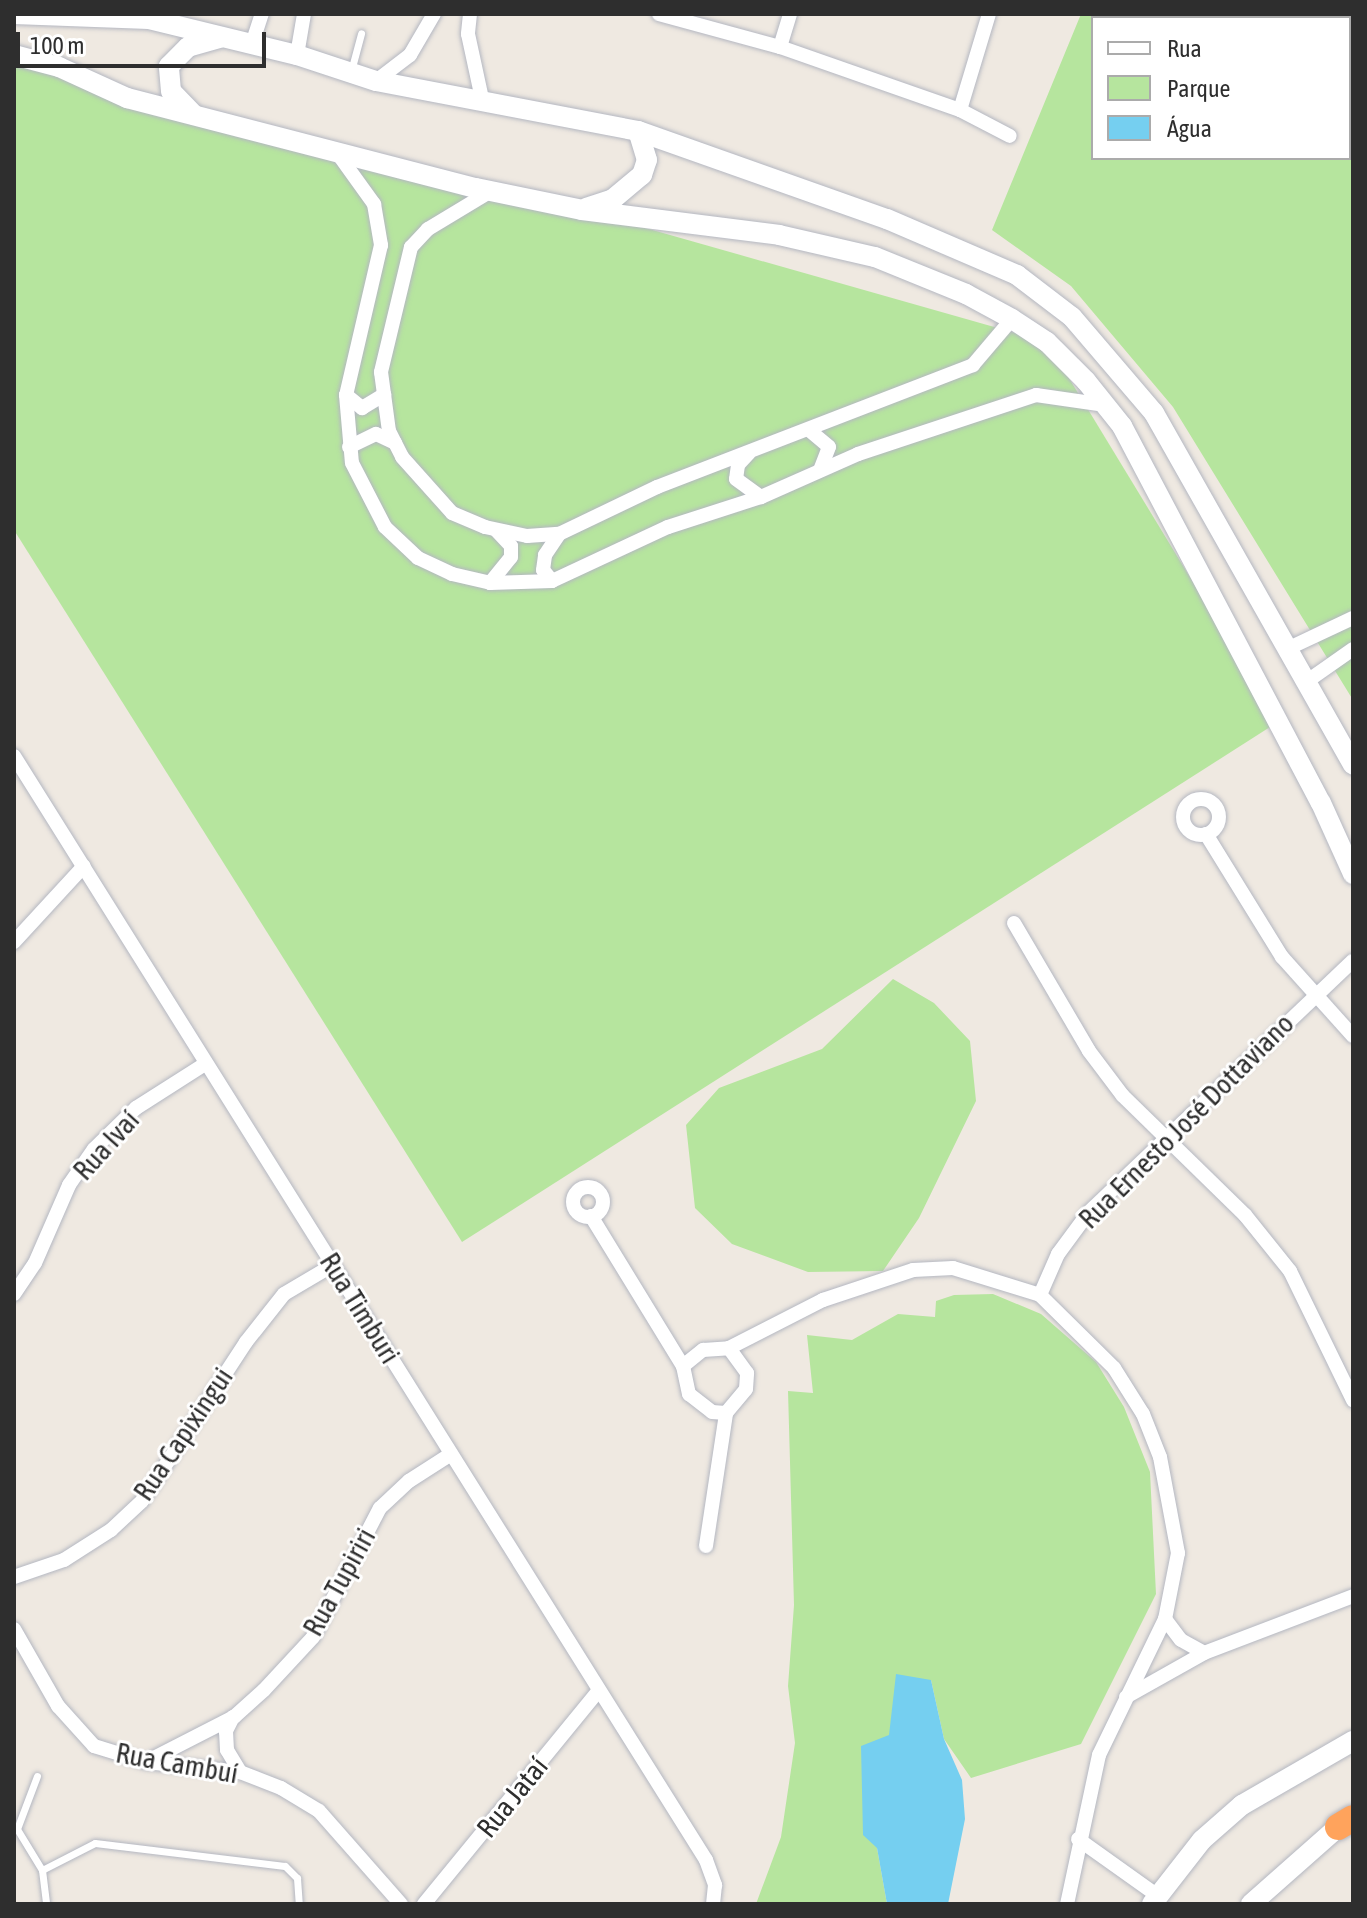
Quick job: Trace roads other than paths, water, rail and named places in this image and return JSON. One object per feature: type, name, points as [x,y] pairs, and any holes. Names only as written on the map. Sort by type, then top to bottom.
[{"type":"main road","points":[[14,14],[149,19],[297,55],[376,81],[638,131],[956,247],[1017,275],[1072,317],[1154,413],[1353,765]]},
{"type":"main road","points":[[198,118],[176,100],[168,81],[169,66],[188,47],[224,37]]},
{"type":"main road","points":[[14,55],[198,118],[491,191],[582,210],[779,235],[845,250],[966,294],[1012,319],[1047,342],[1122,426],[1307,776],[1353,874]]},
{"type":"main road","points":[[582,210],[613,199],[642,175],[647,160],[638,131]]},
{"type":"main road","points":[[1155,1900],[1202,1840],[1242,1805],[1353,1741]]},
{"type":"main road","points":[[1251,1904],[1348,1819]]},
{"type":"street","points":[[252,44],[262,14]]},
{"type":"street","points":[[297,55],[304,14]]},
{"type":"street","points":[[376,81],[410,55],[434,14]]},
{"type":"street","points":[[470,14],[468,34],[482,99]]},
{"type":"street","points":[[659,14],[780,47],[960,110],[1010,136]]},
{"type":"street","points":[[780,47],[790,14]]},
{"type":"street","points":[[960,110],[989,14]]},
{"type":"street","points":[[338,154],[374,204],[381,245],[346,395],[349,447],[385,527],[418,558],[490,583],[552,581],[668,527],[761,497],[820,471],[1036,395],[1106,406]]},
{"type":"street","points":[[395,443],[384,395],[386,345],[411,247],[428,229],[491,191]]},
{"type":"street","points":[[349,447],[376,434],[395,443],[452,513],[496,530],[527,536],[559,534],[657,487],[973,365],[1012,319]]},
{"type":"street","points":[[346,395],[362,408],[384,395]]},
{"type":"street","points":[[809,430],[829,447],[820,471]]},
{"type":"street","points":[[749,452],[738,465],[736,479],[761,497]]},
{"type":"street","points":[[490,583],[511,557],[511,546],[496,530]]},
{"type":"street","points":[[552,581],[543,570],[545,555],[559,534]]},
{"type":"street","points":[[1287,649],[1353,618]]},
{"type":"street","points":[[1306,682],[1353,649]]},
{"type":"street","name":"Rua Timburi","points":[[14,756],[706,1860],[715,1885],[713,1904]]},
{"type":"street","points":[[1206,834],[1282,957],[1353,1036]]},
{"type":"street","points":[[14,942],[84,866]]},
{"type":"street","points":[[1014,923],[1089,1051],[1123,1096],[1245,1215],[1290,1271],[1353,1400]]},
{"type":"street","name":"Rua Ernesto José Dottaviano","points":[[1040,1295],[1058,1254],[1089,1212],[1164,1137],[1353,961]]},
{"type":"street","name":"Rua Ivaí","points":[[14,1294],[35,1263],[69,1185],[94,1149],[136,1108],[205,1064]]},
{"type":"street","points":[[591,1216],[683,1366],[689,1394],[699,1405],[726,1413]]},
{"type":"street","name":"Rua Capixingui","points":[[14,1577],[64,1560],[111,1530],[142,1501],[169,1465],[208,1393],[284,1294],[333,1265]]},
{"type":"street","points":[[683,1366],[703,1350],[729,1348],[823,1300],[913,1270],[953,1268],[1040,1295],[1114,1368],[1143,1414],[1160,1457],[1178,1553],[1165,1619],[1099,1755],[1078,1839],[1067,1904]]},
{"type":"street","points":[[706,1546],[726,1413],[746,1389],[747,1373],[729,1348]]},
{"type":"street","name":"Rua Tupiriri","points":[[146,1762],[234,1717],[313,1637],[380,1508],[409,1481],[451,1454]]},
{"type":"street","points":[[1126,1698],[1204,1653],[1353,1596]]},
{"type":"street","points":[[1165,1619],[1181,1640],[1204,1653]]},
{"type":"street","name":"Rua Cambuí","points":[[14,1629],[58,1706],[94,1746],[146,1762],[240,1772],[319,1811],[401,1904]]},
{"type":"street","name":"Rua Jataí","points":[[424,1904],[599,1690]]},
{"type":"street","points":[[234,1717],[226,1731],[227,1750],[240,1772]]},
{"type":"street","points":[[1078,1839],[1155,1900]]},
{"type":"lane","points":[[350,73],[361,33]]},
{"type":"lane","points":[[37,1776],[16,1827],[42,1870],[46,1904]]},
{"type":"lane","points":[[42,1870],[95,1843],[285,1866],[297,1878],[299,1904]]},
{"type":"water","points":[[896,1674],[931,1680],[944,1739],[962,1780],[965,1819],[948,1904],[887,1904],[877,1848],[863,1835],[861,1746],[889,1735]]}]
